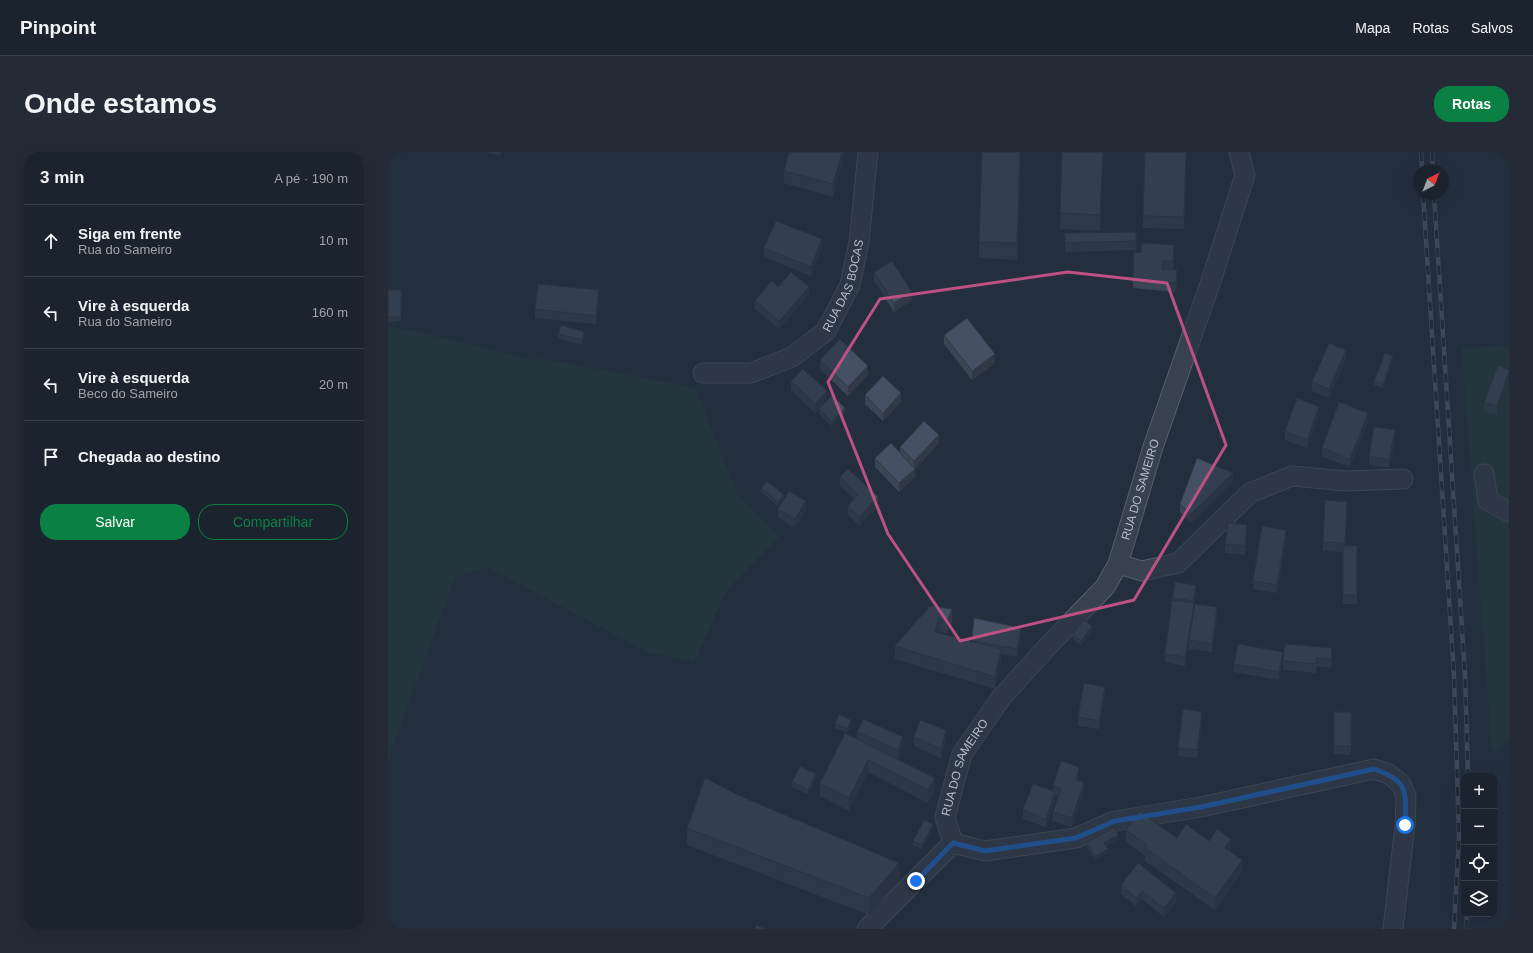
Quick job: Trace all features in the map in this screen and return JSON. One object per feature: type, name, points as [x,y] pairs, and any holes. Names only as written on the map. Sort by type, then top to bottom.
[{"type":"street","name":"RUA DAS BOCAS","points":[[703,373],[751,373],[792,357],[826,331],[850,285],[859,242],[868,152]]},
{"type":"street","name":"RUA DO SAMEIRO","points":[[953,843],[945,817],[962,754],[1001,698],[1048,645],[1105,586],[1118,564],[1153,447],[1212,278],[1245,175],[1239,152]]},
{"type":"street","points":[[1484,474],[1488,501],[1509,512]]},
{"type":"street","points":[[1118,564],[1142,571],[1178,564],[1250,493],[1292,476],[1346,481],[1403,479]]},
{"type":"street","points":[[867,929],[953,843],[985,851],[1076,838],[1115,821],[1201,807],[1374,769],[1389,774],[1401,784],[1406,796],[1405,825],[1393,929]]},
{"type":"highlighted area","points":[[1068,272],[1167,283],[1226,445],[1134,600],[960,641],[888,534],[828,382],[880,299]]},
{"type":"green space","points":[[388,325],[536,361],[540,358],[695,388],[738,496],[779,537],[726,591],[694,662],[647,652],[488,567],[455,577],[388,759]]},
{"type":"green space","points":[[1509,347],[1509,741],[1492,752],[1462,348]]},
{"type":"building","points":[[789,152],[842,152],[833,184],[784,171]]},
{"type":"building","points":[[982,152],[1020,152],[1017,243],[979,242]]},
{"type":"building","points":[[1062,152],[1103,152],[1100,215],[1060,213]]},
{"type":"building","points":[[1145,152],[1186,152],[1184,217],[1143,216]]},
{"type":"building","points":[[776,221],[822,239],[811,267],[764,248]]},
{"type":"building","points":[[1136,232],[1136,241],[1065,243],[1065,233]]},
{"type":"building","points":[[1142,243],[1174,245],[1173,262],[1163,261],[1162,269],[1177,270],[1176,283],[1133,280],[1134,252],[1141,253]]},
{"type":"building","points":[[892,261],[912,292],[894,303],[874,272]]},
{"type":"building","points":[[791,272],[809,287],[779,321],[755,300],[772,281],[778,287]]},
{"type":"building","points":[[538,284],[599,290],[596,316],[535,309]]},
{"type":"building","points":[[388,290],[401,290],[401,317],[388,317]]},
{"type":"building","points":[[967,318],[995,354],[972,371],[944,335]]},
{"type":"building","points":[[561,325],[584,332],[582,340],[558,334]]},
{"type":"building","points":[[840,339],[868,366],[848,387],[820,360]]},
{"type":"building","points":[[1329,343],[1346,350],[1329,389],[1312,382]]},
{"type":"building","points":[[1385,353],[1393,356],[1383,384],[1374,381]]},
{"type":"building","points":[[1498,365],[1509,371],[1497,406],[1484,402]]},
{"type":"building","points":[[803,369],[827,391],[815,404],[791,381]]},
{"type":"building","points":[[883,376],[901,393],[883,413],[865,395]]},
{"type":"building","points":[[832,395],[845,408],[832,422],[819,409]]},
{"type":"building","points":[[1297,398],[1319,407],[1307,440],[1285,431]]},
{"type":"building","points":[[1339,402],[1368,413],[1350,459],[1322,448]]},
{"type":"building","points":[[924,421],[939,435],[914,461],[900,447]]},
{"type":"building","points":[[1374,427],[1395,430],[1389,460],[1369,456]]},
{"type":"building","points":[[891,443],[915,469],[899,483],[875,458]]},
{"type":"building","points":[[1197,458],[1233,473],[1191,514],[1180,504]]},
{"type":"building","points":[[848,469],[878,497],[859,517],[848,506],[858,495],[840,477]]},
{"type":"building","points":[[767,481],[784,495],[778,502],[761,488]]},
{"type":"building","points":[[789,491],[806,501],[795,519],[778,509]]},
{"type":"building","points":[[1325,500],[1347,502],[1345,543],[1323,542]]},
{"type":"building","points":[[1228,523],[1247,525],[1245,546],[1225,544]]},
{"type":"building","points":[[1262,526],[1286,530],[1277,585],[1253,581]]},
{"type":"building","points":[[1343,546],[1357,546],[1357,595],[1343,595]]},
{"type":"building","points":[[1175,582],[1196,585],[1193,601],[1173,598]]},
{"type":"building","points":[[1172,600],[1194,603],[1185,657],[1165,654]]},
{"type":"building","points":[[1195,604],[1217,607],[1212,644],[1189,640]]},
{"type":"building","points":[[930,606],[952,609],[947,621],[939,618],[935,632],[1001,649],[995,677],[895,646]]},
{"type":"building","points":[[974,618],[1021,628],[1017,649],[972,641]]},
{"type":"building","points":[[1084,620],[1092,626],[1081,641],[1073,634]]},
{"type":"building","points":[[1238,644],[1283,652],[1279,672],[1234,664]]},
{"type":"building","points":[[1285,644],[1332,648],[1331,659],[1317,658],[1316,664],[1283,661]]},
{"type":"building","points":[[1084,683],[1105,687],[1099,721],[1078,717]]},
{"type":"building","points":[[1183,709],[1202,712],[1197,750],[1178,748]]},
{"type":"building","points":[[1334,712],[1351,712],[1351,746],[1334,746]]},
{"type":"building","points":[[839,714],[851,720],[847,729],[835,724]]},
{"type":"building","points":[[863,719],[903,737],[898,750],[857,732]]},
{"type":"building","points":[[920,720],[946,730],[941,749],[914,737]]},
{"type":"building","points":[[845,733],[935,778],[928,790],[868,760],[849,798],[820,783]]},
{"type":"building","points":[[1061,761],[1079,767],[1076,780],[1084,782],[1072,818],[1053,812],[1061,788],[1053,786]]},
{"type":"building","points":[[800,766],[816,774],[808,790],[792,782]]},
{"type":"building","points":[[705,778],[740,796],[899,863],[869,898],[687,828]]},
{"type":"building","points":[[1033,784],[1055,792],[1046,819],[1023,810]]},
{"type":"building","points":[[1139,811],[1177,838],[1186,824],[1209,841],[1217,829],[1231,839],[1225,848],[1242,860],[1215,898],[1145,848],[1147,845],[1126,830]]},
{"type":"building","points":[[924,820],[933,824],[922,845],[913,841]]},
{"type":"building","points":[[1114,827],[1118,835],[1104,843],[1108,849],[1095,856],[1087,843]]},
{"type":"building","points":[[1138,863],[1176,893],[1164,908],[1142,891],[1136,898],[1121,885]]},
{"type":"building","points":[[756,925],[766,929],[755,929]]},
{"type":"railway","points":[[1421,152],[1422,164]]},
{"type":"railway","points":[[1432,152],[1433,164]]},
{"type":"railway","points":[[1423,200],[1454,676],[1459,836],[1454,929]]},
{"type":"railway","points":[[1434,200],[1465,676],[1468,773]]},
{"type":"railway","points":[[1466,929],[1467,917]]},
{"type":"route","points":[[916,881],[953,843],[985,851],[1076,838],[1115,821],[1201,807],[1374,769],[1389,774],[1401,784],[1406,796],[1405,825]]}]
